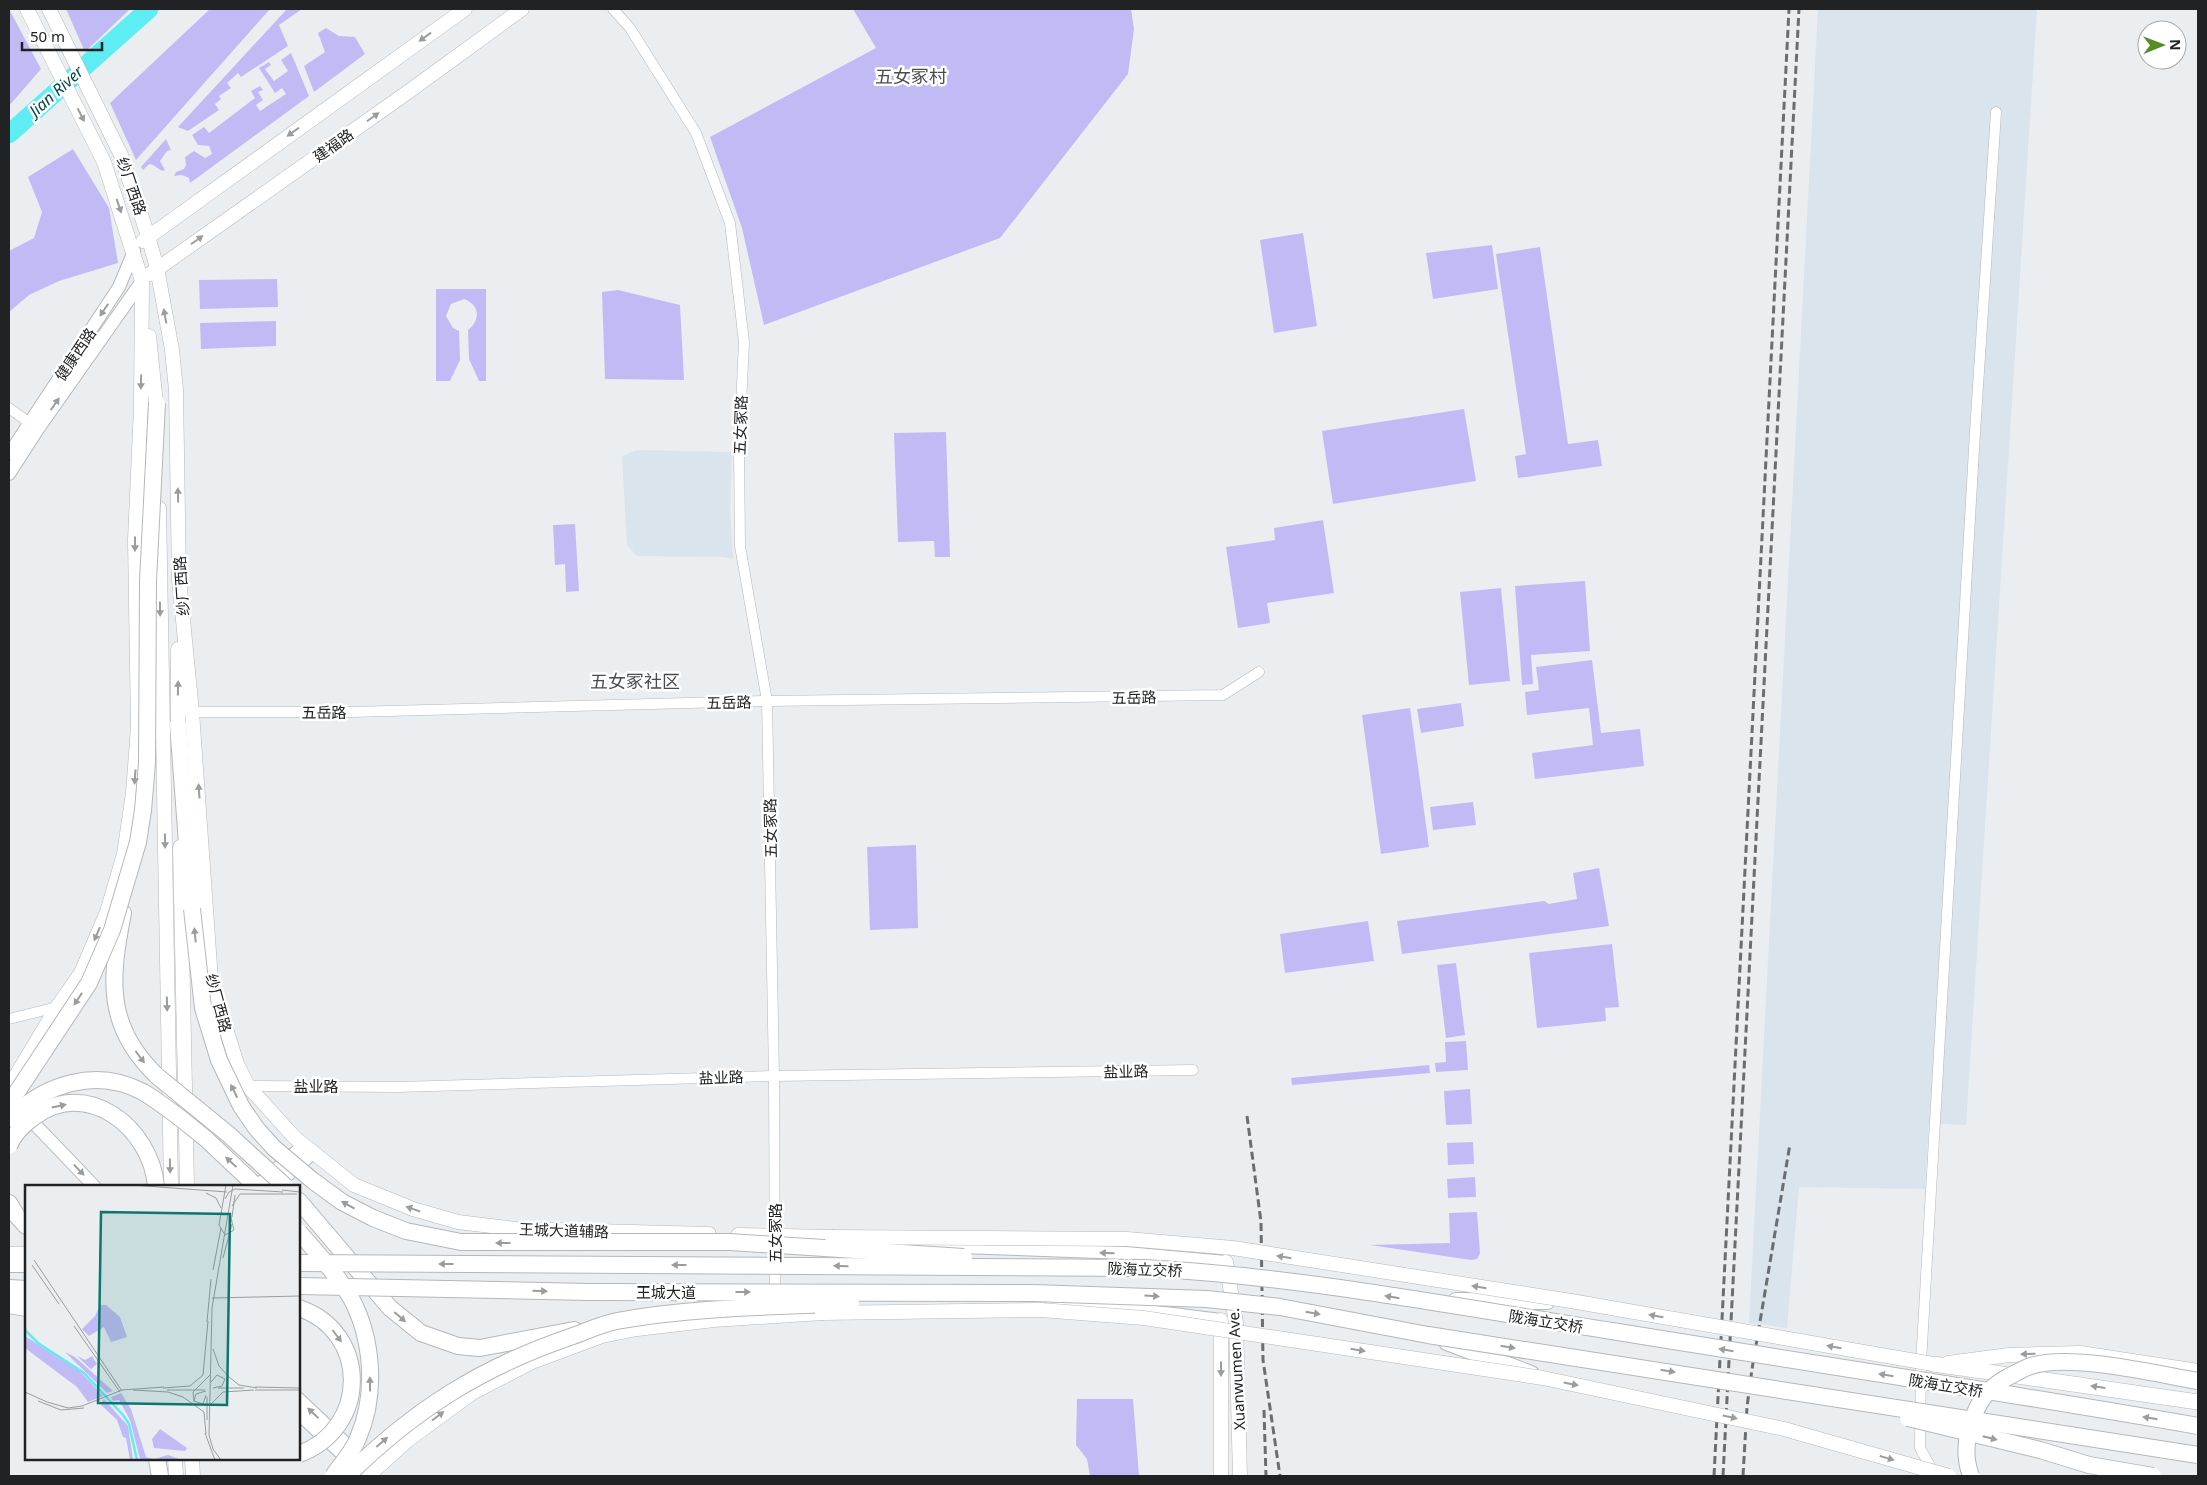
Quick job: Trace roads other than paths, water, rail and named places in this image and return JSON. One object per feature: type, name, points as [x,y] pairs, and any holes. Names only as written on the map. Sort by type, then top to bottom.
[{"type":"highway","points":[[157,403],[148,582],[147,763],[138,842],[118,942],[113,980],[118,1017],[125,1036],[141,1061],[228,1134],[284,1185]]},
{"type":"highway","points":[[178,724],[192,909],[203,1008],[219,1060],[241,1106],[256,1128],[274,1148],[342,1202],[373,1218],[406,1231],[461,1242],[730,1242],[1146,1268]]},
{"type":"highway","points":[[9,1104],[89,983],[112,930],[138,842]]},
{"type":"highway","points":[[9,1119],[30,1102],[54,1088],[73,1081],[93,1079],[117,1082],[142,1092],[164,1106],[205,1138],[256,1185]]},
{"type":"highway","points":[[9,1146],[12,1138],[23,1125],[42,1111],[60,1105],[80,1104],[97,1107],[112,1113],[127,1124],[150,1160],[156,1185]]},
{"type":"highway","points":[[300,1202],[390,1308],[421,1333],[436,1340],[458,1346],[480,1348],[615,1321],[702,1311],[852,1303],[1117,1295]]},
{"type":"highway","points":[[9,1203],[25,1225]]},
{"type":"highway","points":[[300,1233],[332,1271],[350,1298],[362,1323],[369,1359],[370,1396],[358,1439],[333,1476]]},
{"type":"highway","name":"王城大道","points":[[300,1263],[890,1266]]},
{"type":"highway","points":[[9,1264],[25,1264]]},
{"type":"highway","name":"陇海立交桥","points":[[890,1266],[1146,1268],[1212,1272],[1286,1280],[2198,1426]]},
{"type":"highway","points":[[9,1284],[25,1284]]},
{"type":"highway","name":"王城大道","points":[[300,1286],[590,1292],[1033,1293]]},
{"type":"highway","points":[[9,1288],[25,1289]]},
{"type":"highway","name":"陇海立交桥","points":[[1033,1293],[1207,1299],[1280,1307],[1428,1335],[2198,1455]]},
{"type":"highway","points":[[1419,1301],[1572,1301]]},
{"type":"highway","points":[[9,1305],[25,1308]]},
{"type":"highway","points":[[300,1308],[317,1316],[334,1332],[343,1345],[351,1363],[353,1382],[344,1416],[337,1426],[319,1444],[300,1454]]},
{"type":"highway","points":[[347,1476],[381,1442],[451,1391],[484,1373],[548,1345],[615,1321]]},
{"type":"highway","points":[[1428,1335],[1542,1378]]},
{"type":"highway","points":[[1971,1476],[1966,1458],[1966,1442],[1968,1428],[1977,1407],[1990,1389],[2029,1366],[2051,1362],[2073,1362],[2198,1381]]},
{"type":"highway","points":[[1789,1390],[2040,1450],[2089,1465],[2153,1476]]},
{"type":"highway","points":[[157,1460],[161,1476]]},
{"type":"main road","name":"纱厂西路","points":[[9,1087],[56,1007],[81,972],[107,912],[124,854],[134,793],[138,727],[135,540],[141,407],[142,280],[104,162],[27,9]]},
{"type":"main road","name":"纱厂西路","points":[[49,9],[121,155],[157,268],[172,350],[176,390],[179,579],[192,712],[211,980],[237,1064],[248,1086],[308,1149]]},
{"type":"main road","points":[[134,251],[148,236],[465,9]]},
{"type":"main road","name":"建福路","points":[[142,280],[522,9]]},
{"type":"main road","points":[[142,280],[157,403],[171,1185]]},
{"type":"main road","points":[[179,579],[178,724],[188,1185]]},
{"type":"main road","name":"王城大道辅路","points":[[308,1149],[354,1185],[414,1209],[458,1222],[516,1229],[774,1236],[1160,1241],[1233,1248],[1572,1301],[1933,1364],[2009,1355],[2080,1353],[2198,1370]]},
{"type":"main road","points":[[9,1254],[25,1254]]},
{"type":"main road","name":"Xuanwumen Ave.","points":[[1226,1262],[1236,1323],[1240,1476]]},
{"type":"main road","points":[[9,1299],[25,1299]]},
{"type":"main road","points":[[370,1474],[408,1440],[457,1403],[503,1376],[532,1362],[602,1336],[637,1329],[714,1320],[822,1313],[1041,1310],[1144,1318],[1542,1378],[1784,1429],[1949,1476]]},
{"type":"main road","points":[[1221,1320],[1221,1476]]},
{"type":"main road","points":[[1933,1364],[2198,1402]]},
{"type":"main road","points":[[161,1460],[161,1476]]},
{"type":"main road","points":[[192,1460],[192,1476]]},
{"type":"street","name":"五女冢路","points":[[613,9],[630,28],[696,133],[730,223],[744,342],[739,448],[740,546],[767,701],[774,1076],[775,1316]]},
{"type":"street","points":[[1929,1476],[1929,1464],[1920,1448],[1921,1363],[1974,442],[1996,112]]},
{"type":"street","name":"健康西路","points":[[9,474],[34,426],[119,287],[134,251]]},
{"type":"street","name":"健康西路","points":[[9,454],[34,426],[142,280]]},
{"type":"street","points":[[9,408],[34,426]]},
{"type":"street","name":"五岳路","points":[[192,712],[351,712],[767,701],[1223,696],[1259,672]]},
{"type":"street","points":[[9,1019],[56,1007]]},
{"type":"street","name":"盐业路","points":[[248,1086],[398,1087],[774,1076],[1193,1070]]},
{"type":"street","points":[[9,1097],[93,1185]]},
{"type":"street","points":[[258,1185],[308,1149]]},
{"type":"street","points":[[276,1185],[308,1149]]},
{"type":"street","points":[[774,1236],[829,1243],[1126,1253],[1226,1262]]},
{"type":"street","points":[[775,1316],[822,1306],[1082,1305],[1144,1310],[1221,1320]]},
{"type":"street","points":[[300,1400],[370,1474]]},
{"type":"street","points":[[300,1415],[370,1474]]},
{"type":"waterway","name":"Jian River","points":[[9,134],[149,9]]},
{"type":"railway","points":[[1714,1476],[1789,9]]},
{"type":"railway","points":[[1723,1476],[1799,9]]},
{"type":"railway","points":[[1247,1116],[1261,1222],[1263,1360],[1280,1476]]},
{"type":"railway","points":[[1743,1476],[1747,1407],[1752,1369],[1790,1144]]},
{"type":"railway","points":[[1264,1410],[1266,1476]]},
{"type":"district","name":"五女冢村","points":[[911,76]]},
{"type":"district","name":"五女冢社区","points":[[635,681]]}]
